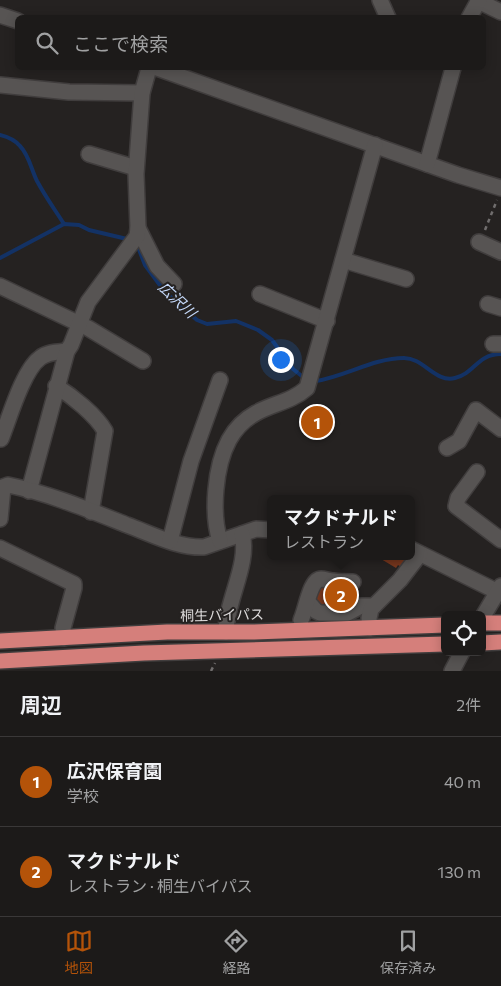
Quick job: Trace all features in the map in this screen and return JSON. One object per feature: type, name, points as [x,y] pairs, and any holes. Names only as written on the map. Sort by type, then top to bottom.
[{"type":"highway","points":[[486,623],[501,623]]},
{"type":"highway","name":"桐生バイパス","points":[[0,641],[167,632],[441,625]]},
{"type":"highway","points":[[486,643],[501,642]]},
{"type":"highway","points":[[0,660],[162,652],[441,644]]},
{"type":"street","points":[[380,0],[387,15]]},
{"type":"street","points":[[470,15],[478,0],[501,12]]},
{"type":"street","points":[[0,15],[15,20]]},
{"type":"street","points":[[29,491],[67,351],[72,345],[88,302],[137,236],[136,168],[142,93],[148,70]]},
{"type":"street","points":[[163,70],[427,164],[499,194]]},
{"type":"street","points":[[427,164],[449,70]]},
{"type":"street","points":[[0,86],[69,92],[142,93]]},
{"type":"street","points":[[220,541],[216,525],[215,502],[222,456],[229,439],[239,426],[256,413],[297,397],[307,388],[375,145]]},
{"type":"street","points":[[89,154],[136,168]]},
{"type":"street","points":[[138,228],[157,266],[174,284]]},
{"type":"street","points":[[479,242],[501,252]]},
{"type":"street","points":[[343,260],[406,279]]},
{"type":"street","points":[[0,286],[88,328],[143,360]]},
{"type":"street","points":[[260,294],[326,321]]},
{"type":"street","points":[[1,439],[23,383],[32,367],[44,355],[67,351]]},
{"type":"street","points":[[170,541],[191,461],[220,380]]},
{"type":"street","points":[[56,386],[68,393],[101,424],[105,431],[91,512]]},
{"type":"street","points":[[447,448],[459,441],[476,410],[501,429]]},
{"type":"street","points":[[477,472],[458,498],[456,506],[501,540]]},
{"type":"street","points":[[0,519],[2,490],[5,485],[11,485],[170,541],[197,547],[204,547],[259,528],[267,529]]},
{"type":"street","points":[[226,632],[228,611],[244,551],[242,534]]},
{"type":"street","points":[[0,548],[74,584],[64,628],[64,638]]},
{"type":"street","points":[[416,551],[499,589],[486,611]]},
{"type":"street","points":[[370,628],[369,618],[374,606],[400,580],[411,560]]},
{"type":"street","points":[[302,620],[312,585],[318,579],[335,582],[353,582]]},
{"type":"street","points":[[308,602],[316,611],[324,613],[348,612],[361,606],[374,606]]},
{"type":"street","points":[[452,671],[460,656]]},
{"type":"path","points":[[479,242],[499,194]]},
{"type":"building","points":[[383,560],[407,560],[403,568],[398,565],[396,568]]},
{"type":"building","points":[[350,585],[350,608],[325,609],[325,605],[316,605],[318,586]]},
{"type":"waterway","name":"広沢川","points":[[0,135],[14,140],[23,150],[37,181],[64,224]]},
{"type":"waterway","name":"広沢川","points":[[0,258],[64,224],[79,225],[89,230],[127,239]]},
{"type":"waterway","name":"広沢川","points":[[138,247],[145,265],[165,292],[197,320],[207,324],[236,321],[258,330],[272,340],[293,369],[303,377]]},
{"type":"waterway","name":"広沢川","points":[[316,381],[382,361],[404,358],[418,362],[441,377],[455,378],[467,373],[486,357],[501,354]]},
{"type":"place","name":"広沢保育園","points":[[317,422]]},
{"type":"place","name":"マクドナルド","points":[[341,595]]}]
